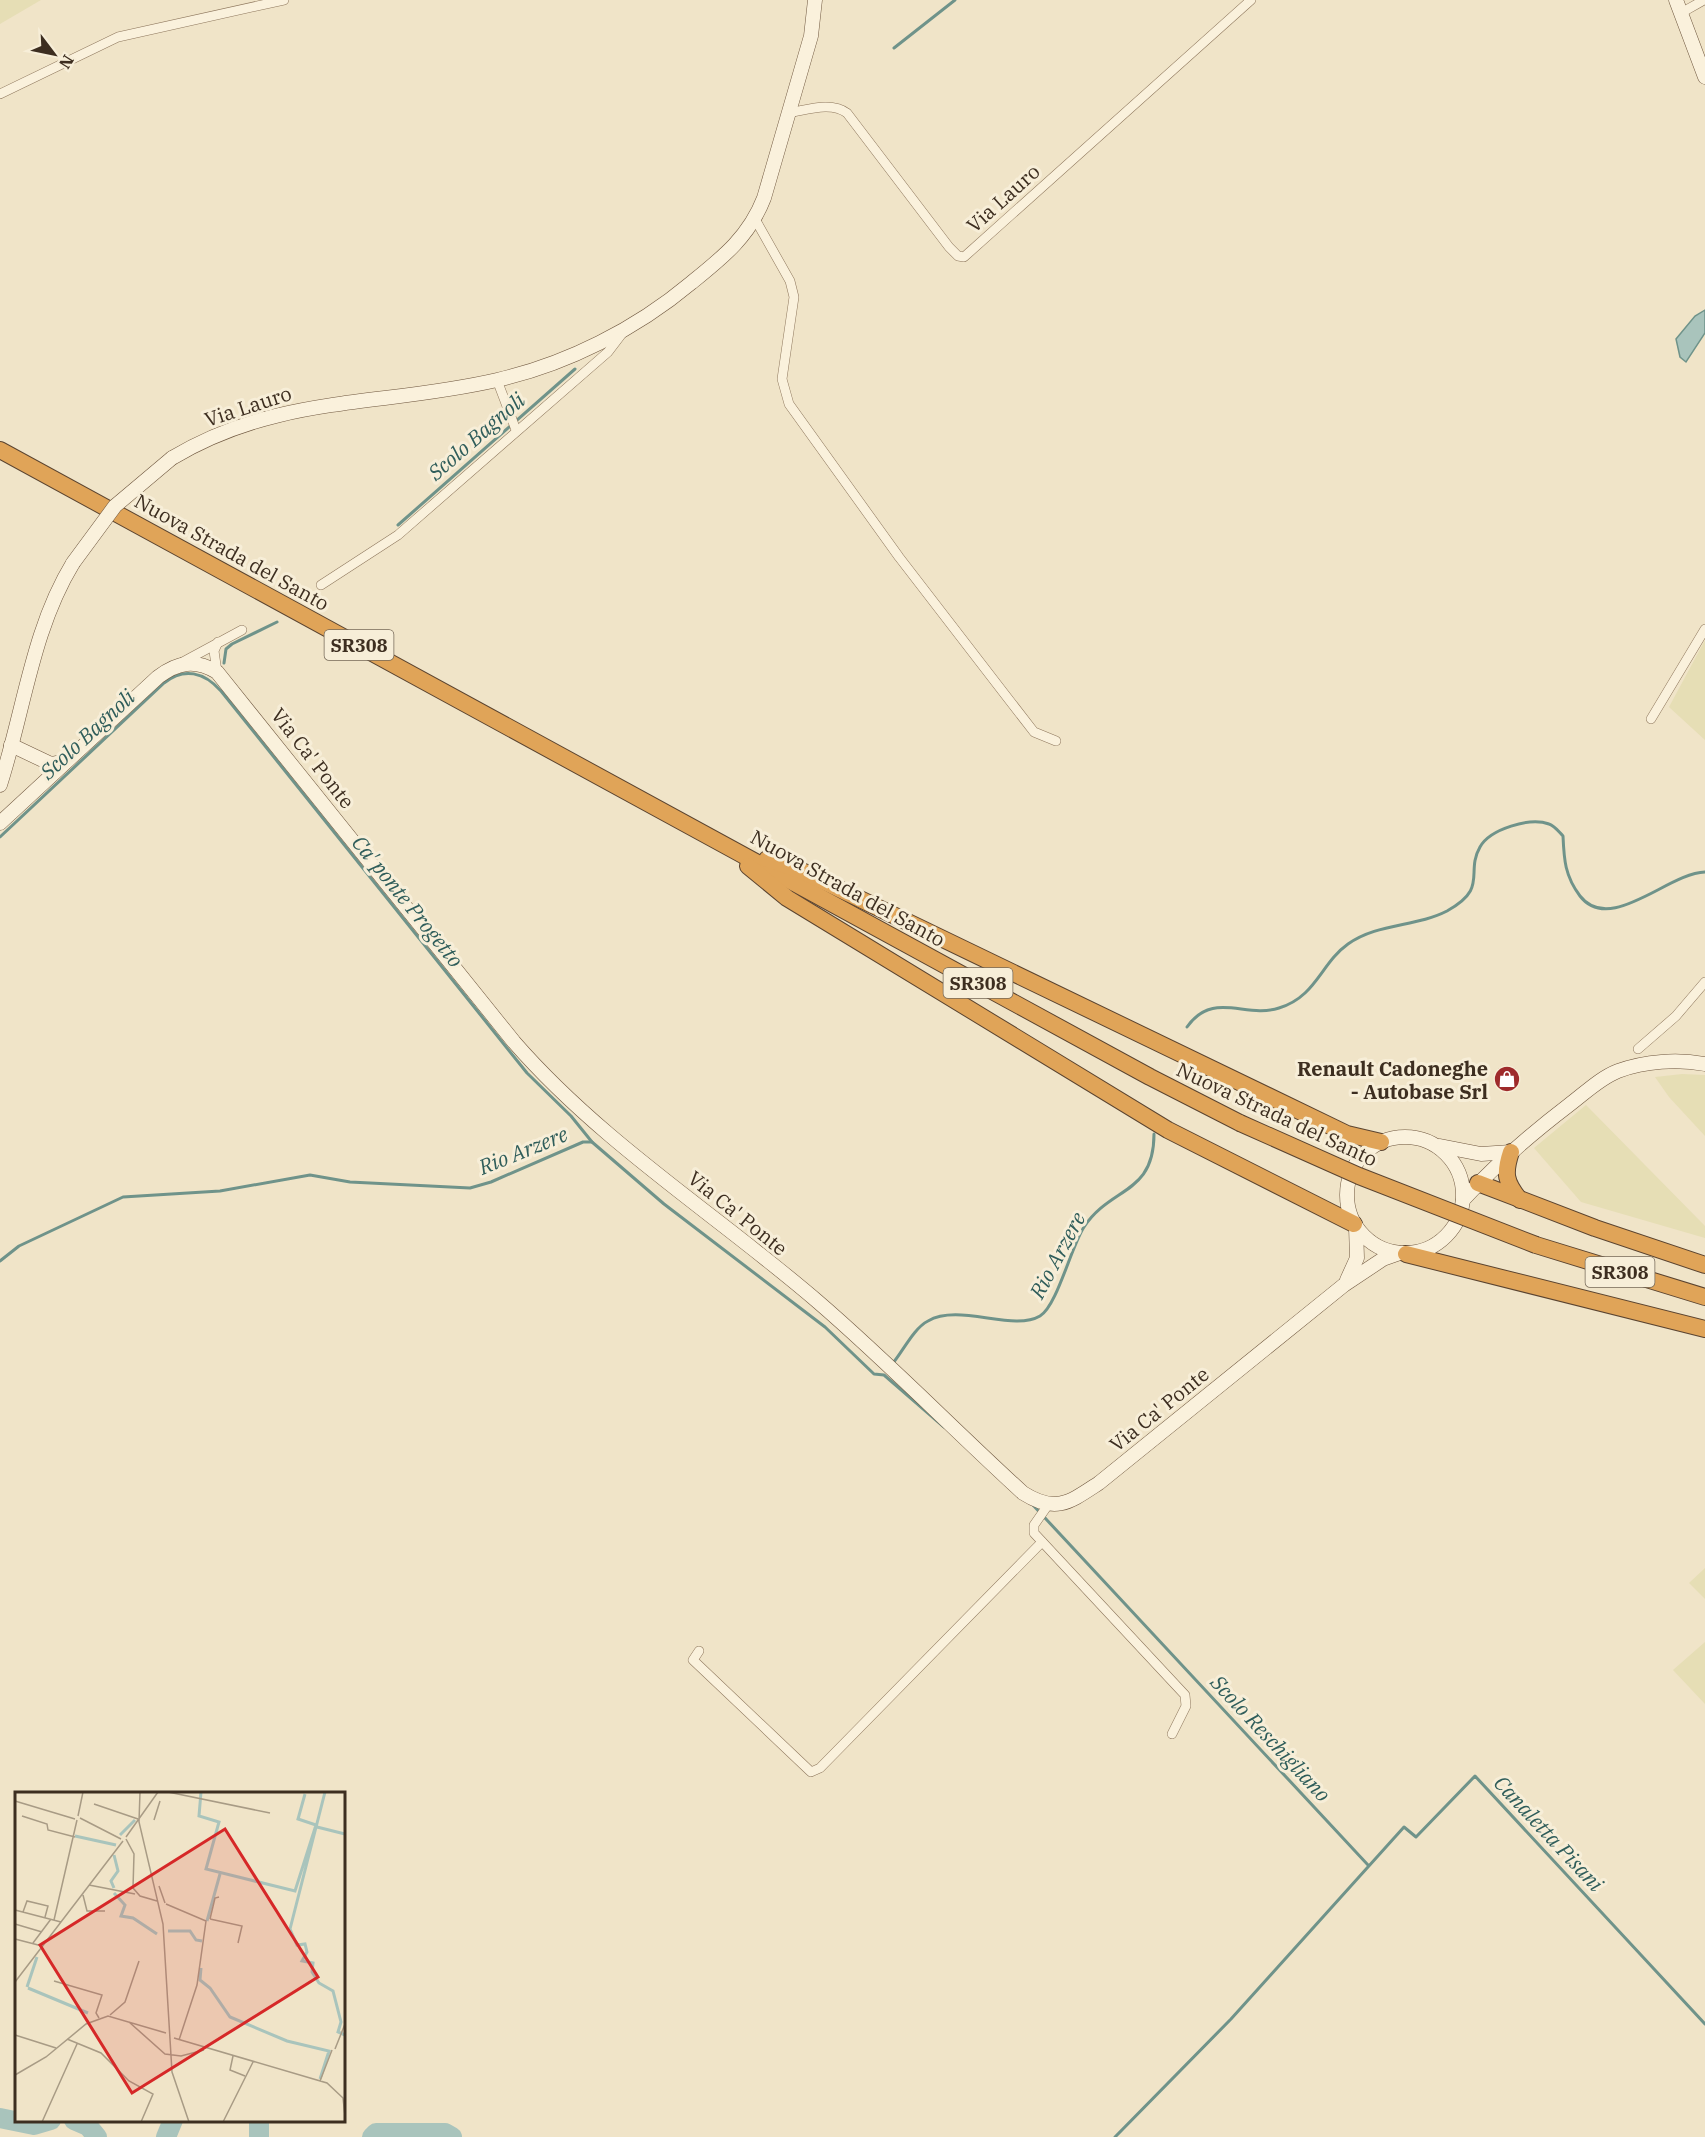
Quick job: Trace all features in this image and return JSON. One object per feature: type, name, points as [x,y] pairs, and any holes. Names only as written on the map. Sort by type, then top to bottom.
[{"type":"highway","name":"Nuova Strada del Santo","points":[[0,450],[1240,1123],[1380,1185],[1536,1245],[1705,1297]]},
{"type":"highway","points":[[717,841],[802,871],[1347,1134],[1381,1142]]},
{"type":"highway","points":[[717,841],[787,897],[1168,1130],[1355,1225]]},
{"type":"highway","points":[[1511,1152],[1505,1177],[1508,1186],[1520,1200]]},
{"type":"highway","points":[[1478,1183],[1705,1265]]},
{"type":"highway","points":[[1403,1253],[1705,1329]]},
{"type":"street","points":[[0,94],[118,37],[284,0]]},
{"type":"street","name":"Via Lauro","points":[[0,785],[41,636],[57,592],[73,563],[115,506],[172,458],[209,437],[244,423],[280,413],[496,380],[526,373],[624,331],[681,292],[743,238],[764,198],[811,36],[815,0]]},
{"type":"street","name":"Via Lauro","points":[[788,113],[828,107],[840,108],[848,113],[949,248],[958,256],[964,257],[1251,0]]},
{"type":"street","points":[[1704,0],[1679,7],[1705,77]]},
{"type":"street","points":[[755,219],[790,281],[794,297],[782,380],[789,405],[899,558],[1022,716],[1035,732],[1056,741]]},
{"type":"street","name":"Via Lauro","points":[[321,585],[398,535],[608,352],[624,331]]},
{"type":"street","points":[[496,380],[516,430]]},
{"type":"street","points":[[1651,719],[1705,629]]},
{"type":"street","points":[[0,823],[158,676],[242,630]]},
{"type":"street","points":[[217,672],[214,651],[218,642]]},
{"type":"street","points":[[179,664],[200,664],[217,672]]},
{"type":"street","name":"Via Ca' Ponte","points":[[217,672],[514,1042],[558,1090],[817,1301],[1023,1493],[1048,1505],[1072,1501],[1099,1483],[1344,1285],[1383,1259],[1403,1253]]},
{"type":"street","points":[[11,745],[51,764],[68,760]]},
{"type":"street","points":[[1638,1049],[1694,998],[1705,982]]},
{"type":"street","points":[[1511,1152],[1481,1154],[1402,1137],[1381,1142],[1369,1149],[1352,1170],[1347,1197],[1355,1225],[1375,1245],[1403,1253],[1433,1246],[1444,1238],[1457,1221],[1463,1200],[1478,1183],[1511,1152],[1595,1084],[1617,1071],[1665,1062],[1705,1064]]},
{"type":"street","points":[[1432,1144],[1447,1156],[1458,1171],[1478,1183]]},
{"type":"street","points":[[1458,1171],[1463,1200]]},
{"type":"street","name":"Via Ca' Ponte","points":[[1344,1285],[1358,1258],[1355,1225]]},
{"type":"street","points":[[1048,1505],[1034,1525],[1034,1533],[1185,1695],[1186,1706],[1172,1734]]},
{"type":"street","points":[[699,1651],[693,1660],[705,1673],[811,1772],[820,1768],[1041,1542]]},
{"type":"shaded area","points":[[0,0],[41,0],[0,24]]},
{"type":"shaded area","points":[[1705,640],[1705,740],[1669,707]]},
{"type":"shaded area","points":[[1682,1074],[1705,1075],[1705,1136],[1669,1097],[1655,1077]]},
{"type":"shaded area","points":[[1586,1105],[1705,1226],[1705,1238],[1581,1202],[1534,1148]]},
{"type":"shaded area","points":[[1705,1568],[1705,1599],[1689,1583]]},
{"type":"shaded area","points":[[1705,1642],[1705,1704],[1673,1670]]},
{"type":"water","points":[[1705,310],[1705,333],[1686,362],[1680,357],[1676,339],[1695,316]]},
{"type":"waterway","name":"Scolo Bagnoli","points":[[894,48],[955,0]]},
{"type":"waterway","name":"Scolo Bagnoli","points":[[398,525],[575,369]]},
{"type":"waterway","name":"Scolo Bagnoli","points":[[224,663],[226,649],[232,644],[277,622]]},
{"type":"waterway","name":"Ca' ponte Progetto","points":[[0,837],[164,683],[186,673],[208,679],[221,691],[527,1073],[571,1116],[592,1142]]},
{"type":"waterway","name":"Rio Arzere","points":[[1187,1027],[1197,1016],[1208,1010],[1219,1008],[1266,1010],[1291,1003],[1310,988],[1339,952],[1359,937],[1423,920],[1447,911],[1468,895],[1474,880],[1476,856],[1485,841],[1501,830],[1521,823],[1541,822],[1551,825],[1563,836],[1568,875],[1580,896],[1592,906],[1607,909],[1623,906],[1690,875],[1705,872]]},
{"type":"waterway","name":"Rio Arzere","points":[[893,1363],[923,1324],[941,1316],[970,1316],[1015,1321],[1040,1316],[1058,1289],[1084,1227],[1106,1204],[1139,1179],[1147,1168],[1152,1154],[1154,1134]]},
{"type":"waterway","name":"Rio Arzere","points":[[0,1261],[19,1246],[123,1197],[220,1191],[310,1175],[350,1182],[470,1188],[491,1182],[583,1142],[592,1142],[664,1204],[825,1327],[874,1374],[884,1375],[944,1427]]},
{"type":"waterway","name":"Scolo Reschigliano","points":[[1032,1504],[1368,1865]]},
{"type":"waterway","name":"Canaletta Pisani","points":[[1115,2137],[1231,2019],[1404,1827],[1416,1837],[1475,1776],[1705,2024]]},
{"type":"waterway","points":[[0,2118],[15,2121]]},
{"type":"waterway","points":[[19,2122],[34,2125],[44,2122]]},
{"type":"waterway","points":[[79,2122],[88,2126],[97,2137]]},
{"type":"waterway","points":[[166,2137],[172,2122]]},
{"type":"waterway","points":[[259,2122],[259,2137]]},
{"type":"waterway","points":[[372,2137],[376,2133],[445,2133],[452,2137]]},
{"type":"place","name":"Renault Cadoneghe - Autobase Srl","points":[[1507,1079]]}]
